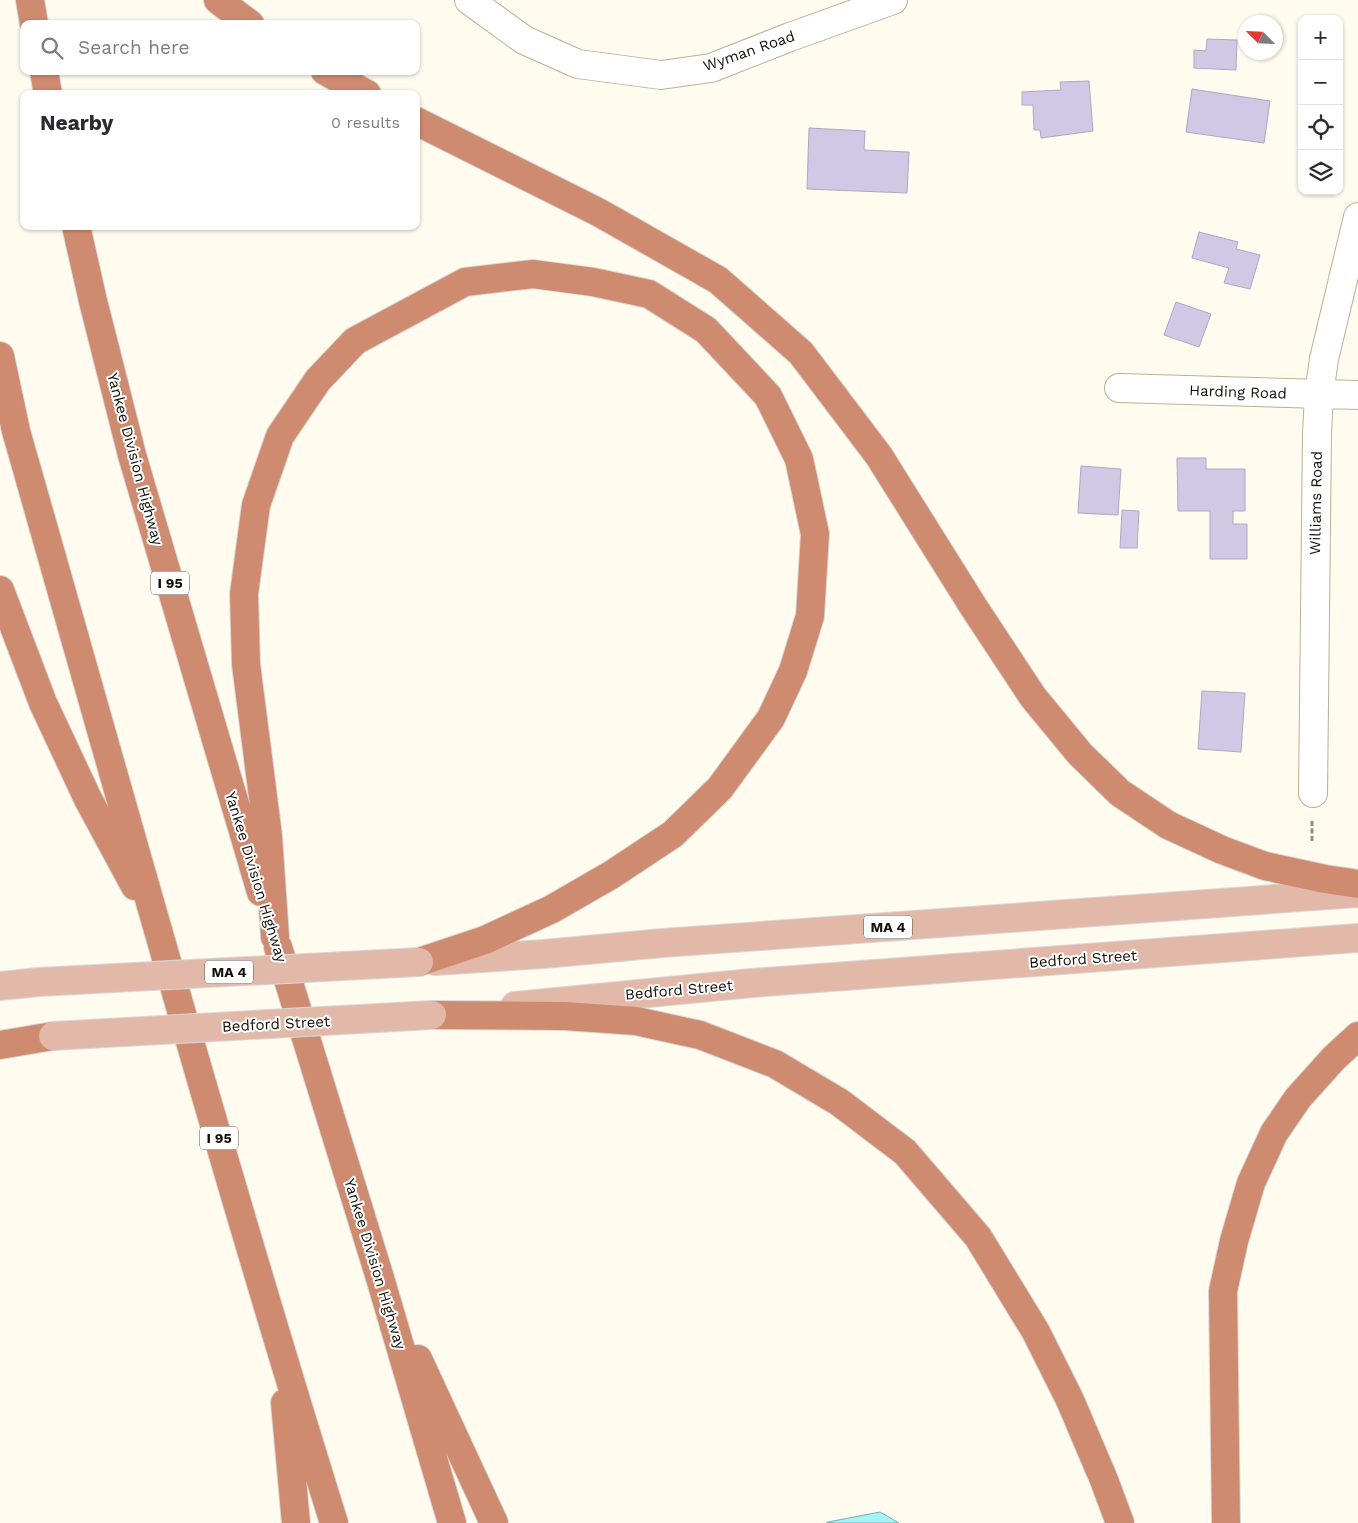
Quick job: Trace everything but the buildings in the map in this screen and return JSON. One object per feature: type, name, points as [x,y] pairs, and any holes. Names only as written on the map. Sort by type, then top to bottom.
[{"type":"highway","points":[[30,0],[33,20]]},
{"type":"highway","points":[[218,0],[245,20]]},
{"type":"highway","points":[[45,75],[47,90]]},
{"type":"highway","points":[[332,75],[359,90]]},
{"type":"highway","points":[[420,123],[598,212],[718,280],[801,353],[878,456],[973,606],[1034,697],[1080,754],[1120,793],[1168,825],[1222,850],[1266,866],[1358,884]]},
{"type":"highway","name":"Yankee Division Highway","points":[[77,230],[132,455],[241,827],[380,1278],[452,1523]]},
{"type":"highway","points":[[275,937],[268,836],[246,664],[244,594],[256,505],[280,436],[318,380],[355,341],[465,282],[533,274],[593,282],[648,294],[706,330],[768,396],[799,459],[815,534],[810,616],[793,671],[771,718],[720,788],[673,834],[611,875],[552,909],[485,940],[419,962]]},
{"type":"highway","name":"I 95","points":[[0,356],[16,431],[158,929],[280,1347],[334,1523]]},
{"type":"highway","points":[[0,590],[43,703],[88,799],[158,929]]},
{"type":"highway","points":[[432,1015],[564,1016],[636,1021],[700,1035],[775,1064],[839,1102],[905,1152],[978,1237],[1036,1332],[1070,1400],[1120,1523]]},
{"type":"highway","points":[[0,1045],[53,1036]]},
{"type":"highway","points":[[1226,1523],[1223,1291],[1234,1241],[1251,1183],[1274,1133],[1298,1098],[1334,1058],[1358,1036]]},
{"type":"highway","points":[[380,1278],[494,1523]]},
{"type":"highway","points":[[280,1347],[296,1523]]},
{"type":"main road","name":"MA 4","points":[[0,986],[39,982],[544,954],[663,943],[1358,893]]},
{"type":"main road","name":"Bedford Street","points":[[0,1039],[432,1015],[752,983],[1358,938]]},
{"type":"street","name":"Wyman Road","points":[[469,0],[524,40],[578,64],[661,75],[711,68],[893,0]]},
{"type":"street","name":"Williams Road","points":[[1313,793],[1317,434],[1320,394],[1324,359],[1358,218]]},
{"type":"street","name":"Harding Road","points":[[1119,388],[1358,395]]},
{"type":"water","points":[[880,1512],[899,1523],[826,1523],[828,1522]]}]
